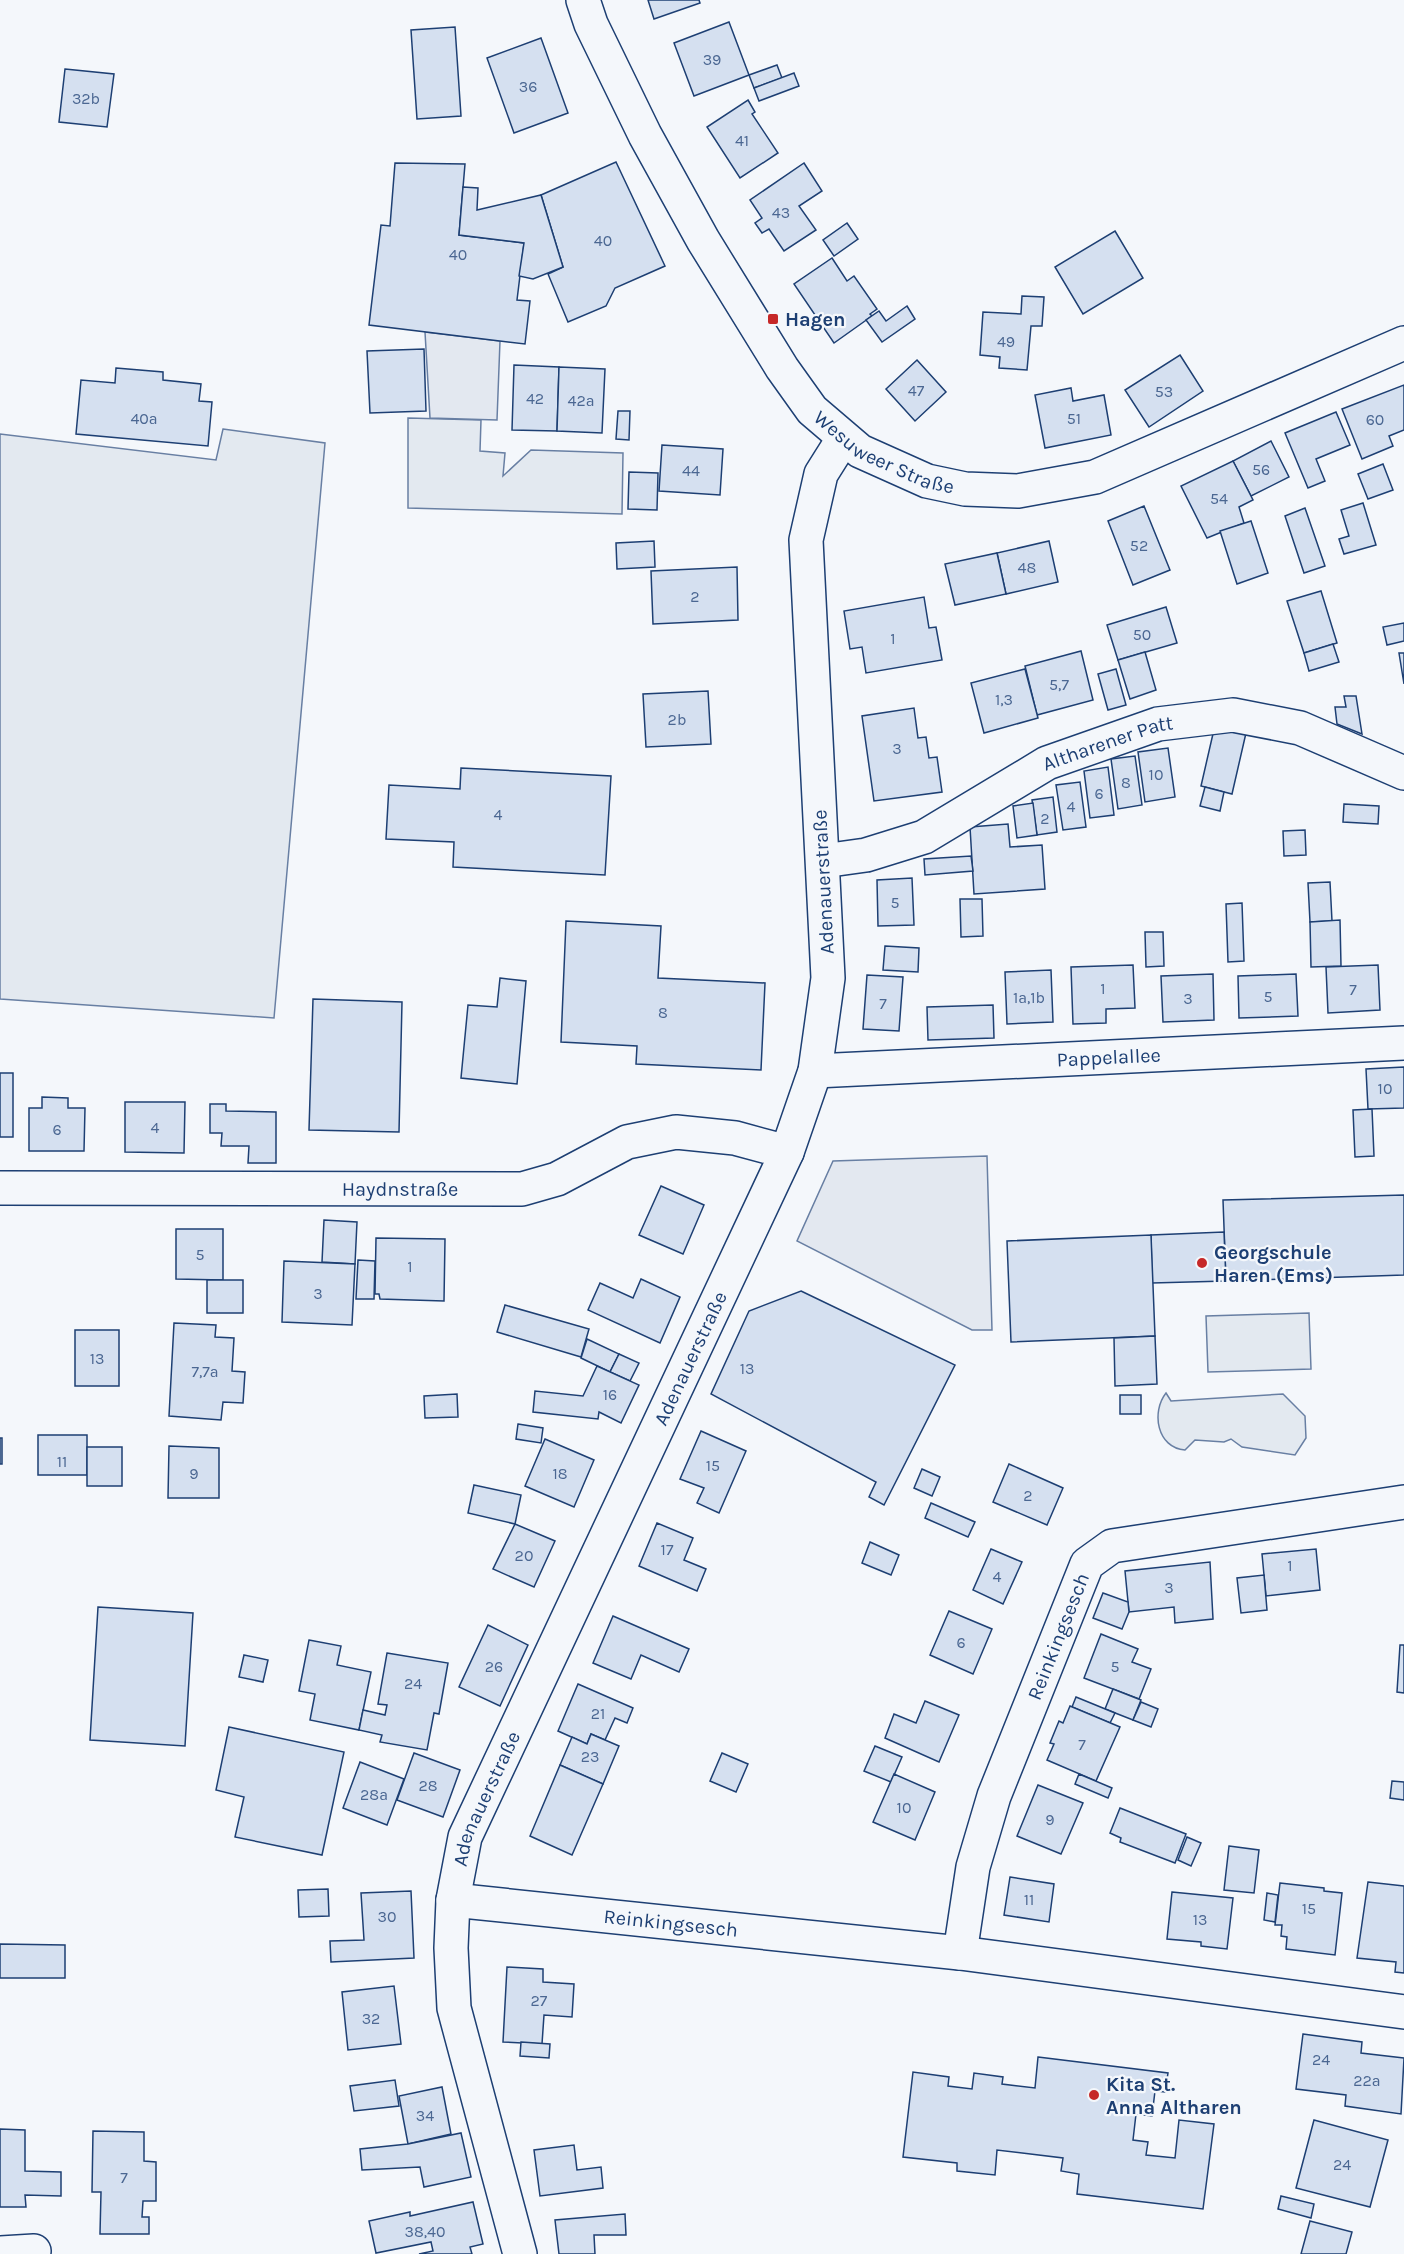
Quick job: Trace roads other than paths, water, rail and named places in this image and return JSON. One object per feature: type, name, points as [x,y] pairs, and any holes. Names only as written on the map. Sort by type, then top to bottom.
[{"type":"street","name":"Wesuweer Straße","points":[[583,0],[591,24],[645,135],[703,240],[812,410],[843,439],[860,451],[927,481],[965,489],[1018,491],[1095,477],[1404,344]]},
{"type":"street","name":"Adenauerstraße","points":[[520,2254],[454,2008],[451,1948],[453,1900],[465,1837],[787,1152],[815,1071],[828,978],[806,540],[821,474],[843,439]]},
{"type":"street","name":"Altharener Patt","points":[[823,861],[866,855],[924,837],[1047,763],[1158,724],[1233,715],[1255,719],[1300,728],[1404,773]]},
{"type":"street","name":"Pappelallee","points":[[815,1071],[1404,1043]]},
{"type":"street","name":"Haydnstraße","points":[[0,1188],[522,1189],[557,1179],[627,1142],[676,1132],[735,1138],[787,1152]]},
{"type":"street","name":"Reinkingsesch","points":[[960,1953],[973,1867],[994,1796],[1087,1564],[1112,1546],[1404,1502]]},
{"type":"street","name":"Reinkingsesch","points":[[453,1900],[960,1953],[1404,2012]]},
{"type":"street","points":[[0,2253],[34,2251]]},
{"type":"place","name":"Hagen","points":[[773,319]]},
{"type":"place","name":"Georgschule Haren (Ems)","points":[[1202,1263]]},
{"type":"place","name":"Kita St. Anna Altharen","points":[[1094,2095]]}]
